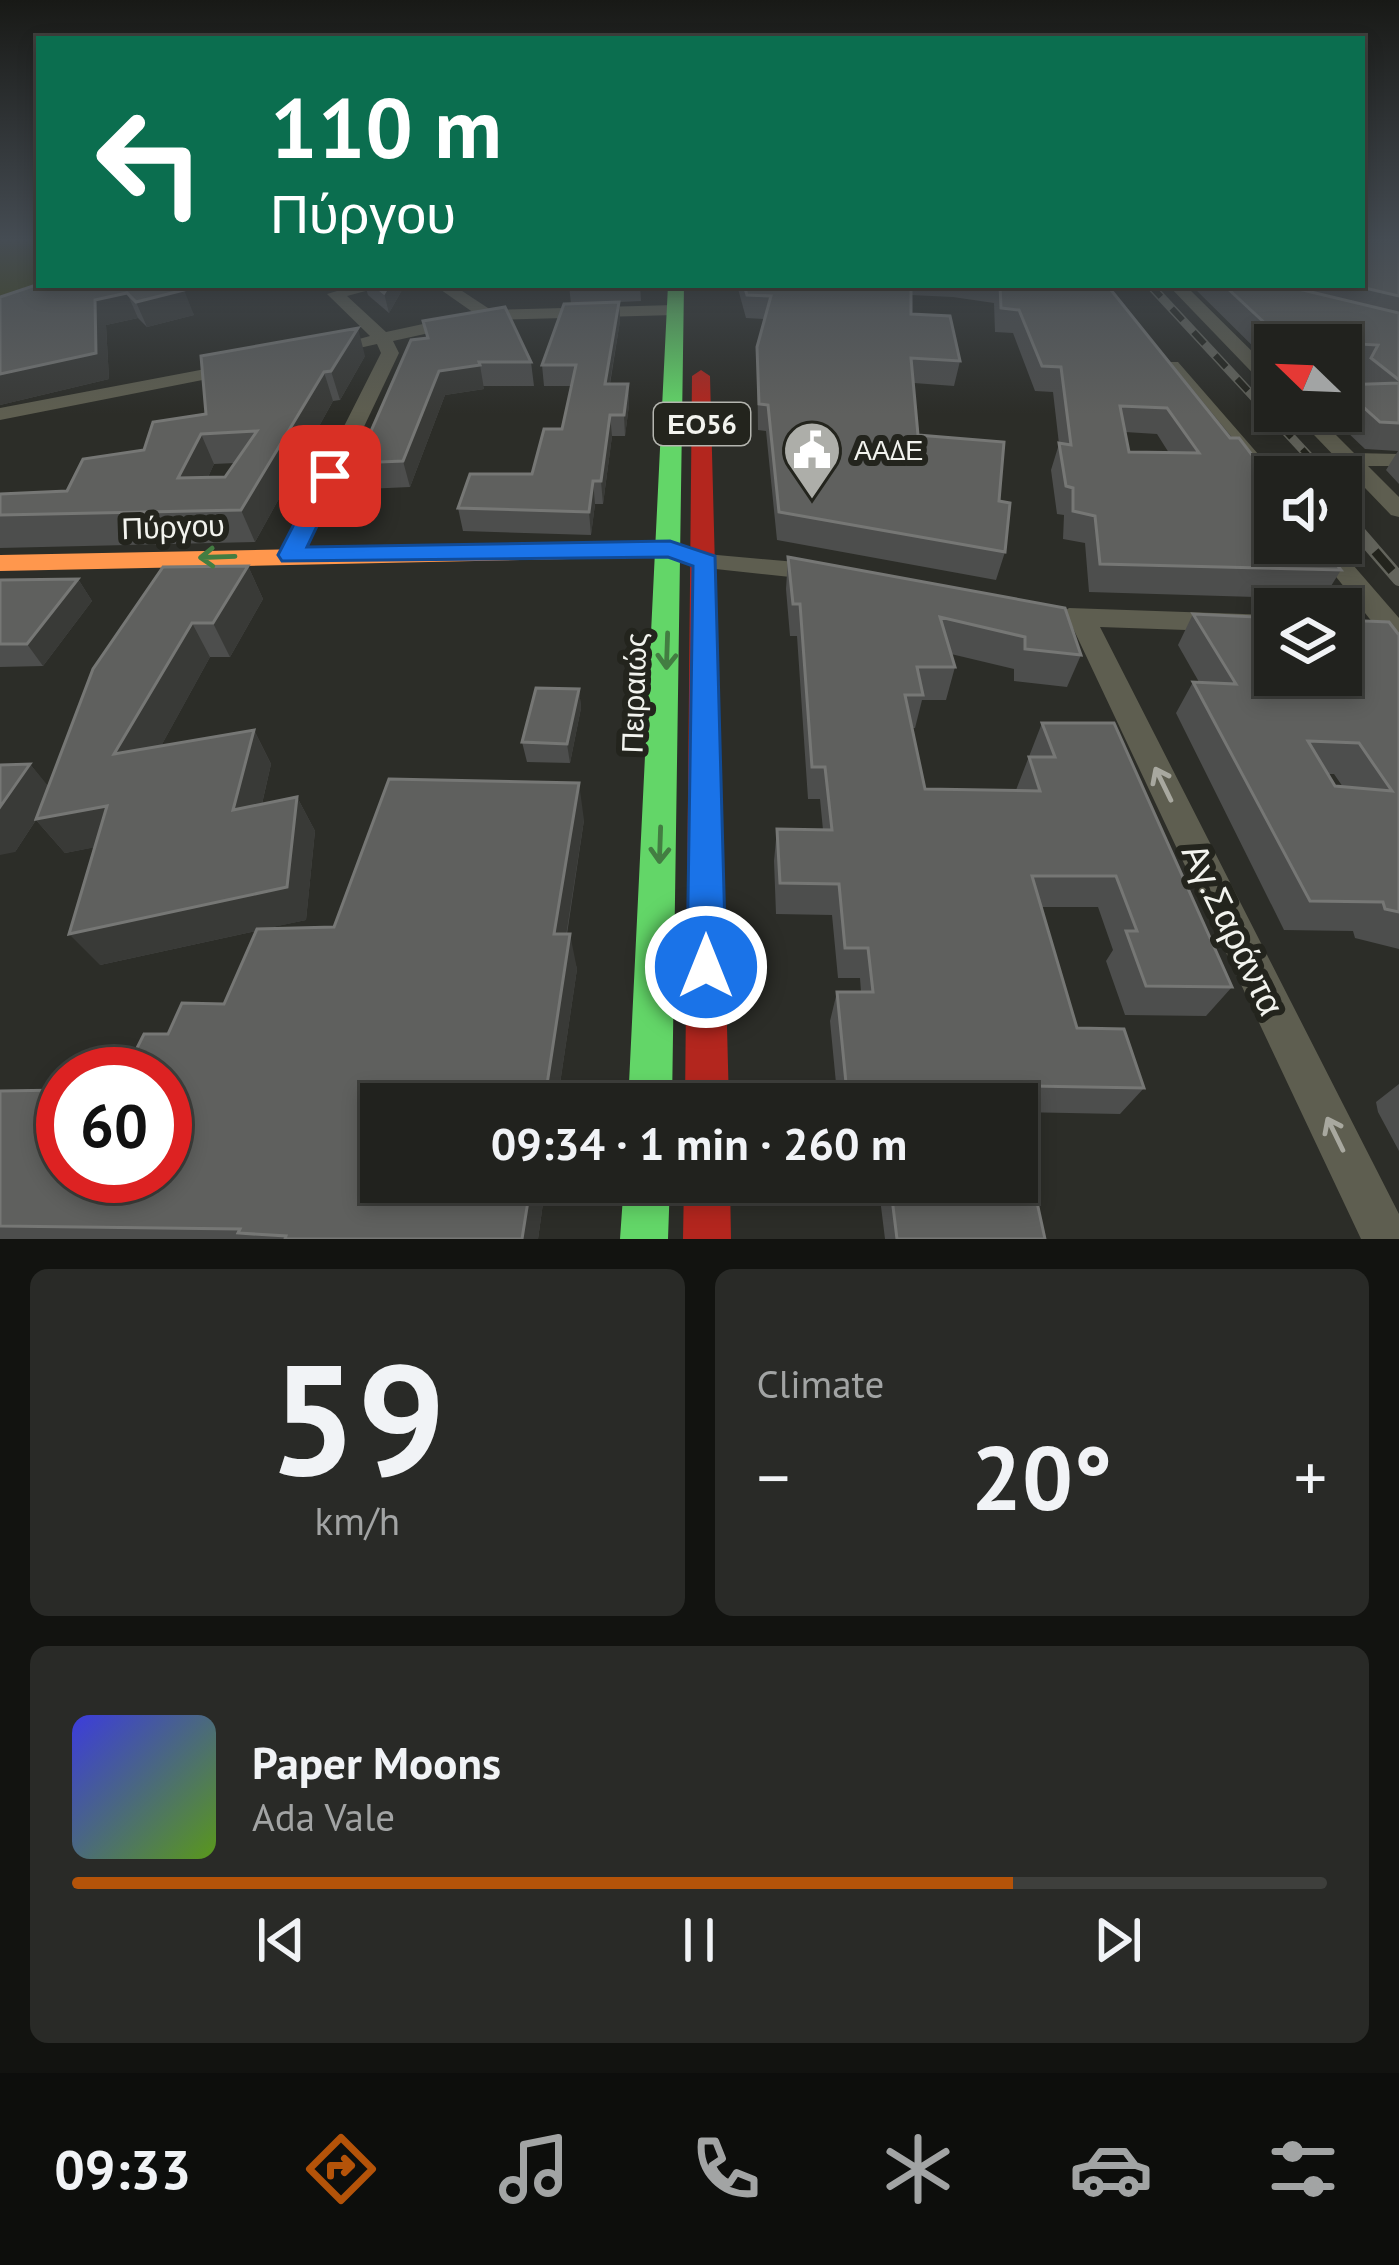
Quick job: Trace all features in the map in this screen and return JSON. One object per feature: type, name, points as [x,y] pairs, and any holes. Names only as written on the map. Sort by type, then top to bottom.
[{"type":"main road","name":"Πειραιώς","points":[[651,1083],[676,298]]},
{"type":"main road","name":"ΕΟ56","points":[[698,298],[706,562],[707,1083]]},
{"type":"main road","name":"Πύργου","points":[[0,563],[291,555],[706,562]]},
{"type":"main road","name":"Πύργου","points":[[0,586],[670,561]]},
{"type":"main road","points":[[644,1239],[645,1203]]},
{"type":"main road","points":[[707,1203],[707,1239]]},
{"type":"street","points":[[291,555],[390,352],[383,339],[339,298]]},
{"type":"street","points":[[462,298],[488,315]]},
{"type":"street","points":[[316,353],[488,315],[676,298]]},
{"type":"street","points":[[1189,298],[1254,364]]},
{"type":"street","points":[[1161,353],[1254,463]]},
{"type":"street","points":[[0,415],[248,366]]},
{"type":"street","points":[[1322,432],[1345,456]]},
{"type":"street","points":[[1362,459],[1399,460]]},
{"type":"street","points":[[1362,473],[1399,510]]},
{"type":"street","name":"Πύργου","points":[[706,562],[840,576]]},
{"type":"street","points":[[1339,564],[1395,631]]},
{"type":"street","points":[[1038,612],[1082,619],[1254,623]]},
{"type":"street","name":"Αγ.Σαράντα","points":[[1082,619],[1386,1239]]},
{"type":"street","points":[[1362,627],[1395,631]]},
{"type":"green space","points":[[0,298],[21,298],[0,313]]},
{"type":"building","points":[[0,298],[105,298],[95,300],[96,353],[0,374]]},
{"type":"building","points":[[771,298],[911,298],[911,314],[950,316],[960,361],[911,358],[918,435],[1004,442],[999,501],[1010,503],[1005,552],[779,512],[768,405],[759,404],[757,347]]},
{"type":"building","points":[[1001,298],[1117,298],[1230,438],[1239,438],[1254,458],[1254,564],[1336,564],[1341,570],[1100,564],[1095,516],[1073,511],[1073,488],[1066,486],[1059,443],[1071,445],[1061,367],[1042,366],[1019,310],[1001,308]],"holes":[[[1120,406],[1167,408],[1199,453],[1129,452]]]},
{"type":"building","points":[[1238,298],[1336,298],[1399,313],[1399,380],[1371,358],[1378,345],[1362,344],[1362,324],[1266,324]]},
{"type":"building","points":[[619,302],[605,384],[628,384],[624,415],[610,415],[601,481],[593,481],[589,512],[458,508],[470,474],[532,474],[544,429],[562,429],[576,365],[542,365],[564,304]]},
{"type":"building","points":[[505,307],[531,362],[479,362],[439,371],[403,461],[357,463],[411,340],[428,338],[423,321]]},
{"type":"building","points":[[358,328],[331,371],[324,372],[241,510],[0,515],[0,494],[67,491],[83,459],[144,450],[153,422],[206,414],[201,356]],"holes":[[[257,431],[225,477],[178,478],[201,434]]]},
{"type":"building","points":[[1399,383],[1399,423],[1380,422],[1362,406],[1362,384]]},
{"type":"building","points":[[788,557],[1065,608],[1081,655],[1025,649],[1025,637],[940,617],[955,667],[917,667],[923,695],[905,695],[925,789],[1040,791],[1029,757],[1055,757],[1042,723],[1114,723],[1232,987],[1146,986],[1126,931],[1137,931],[1116,876],[1032,876],[1077,1028],[1124,1029],[1144,1088],[846,1083],[837,992],[873,992],[868,948],[845,948],[839,884],[780,883],[777,829],[832,830],[825,767],[812,767],[800,604],[793,604]]},
{"type":"building","points":[[248,566],[213,623],[192,623],[114,754],[254,730],[233,810],[297,797],[287,887],[69,934],[107,806],[36,819],[93,669],[163,567]]},
{"type":"building","points":[[78,579],[27,644],[0,644],[0,580]]},
{"type":"building","points":[[1193,614],[1254,617],[1254,696],[1362,696],[1362,621],[1389,622],[1399,635],[1399,912],[1385,909],[1383,902],[1310,901],[1193,682],[1236,684]],"holes":[[[1308,741],[1359,743],[1392,791],[1335,786]]]},
{"type":"building","points":[[536,688],[579,689],[567,744],[522,742]]},
{"type":"building","points":[[30,764],[0,807],[0,765]]},
{"type":"building","points":[[389,779],[579,783],[554,934],[570,934],[547,1083],[360,1083],[360,1203],[528,1203],[522,1239],[285,1239],[238,1233],[240,1229],[0,1226],[0,1091],[36,1090],[36,1203],[192,1203],[192,1047],[138,1047],[144,1034],[168,1034],[182,1003],[224,1004],[257,929],[334,927]]},
{"type":"building","points":[[893,1203],[1037,1203],[1045,1239],[897,1239]]},
{"type":"railway","points":[[1162,298],[1309,456]]},
{"type":"railway","points":[[1362,536],[1399,579]]},
{"type":"traffic: fast","points":[[651,1083],[676,298]]},
{"type":"traffic: fast","points":[[644,1239],[646,1203]]},
{"type":"traffic: slow","points":[[0,563],[670,549],[700,560]]},
{"type":"traffic: jam","points":[[701,376],[707,1083]]},
{"type":"traffic: jam","points":[[707,1203],[707,1239]]},
{"type":"place","name":"ΑΑΔΕ","points":[[812,501]]},
{"type":"route","points":[[330,476],[291,555],[670,549],[706,562],[706,967]]}]
